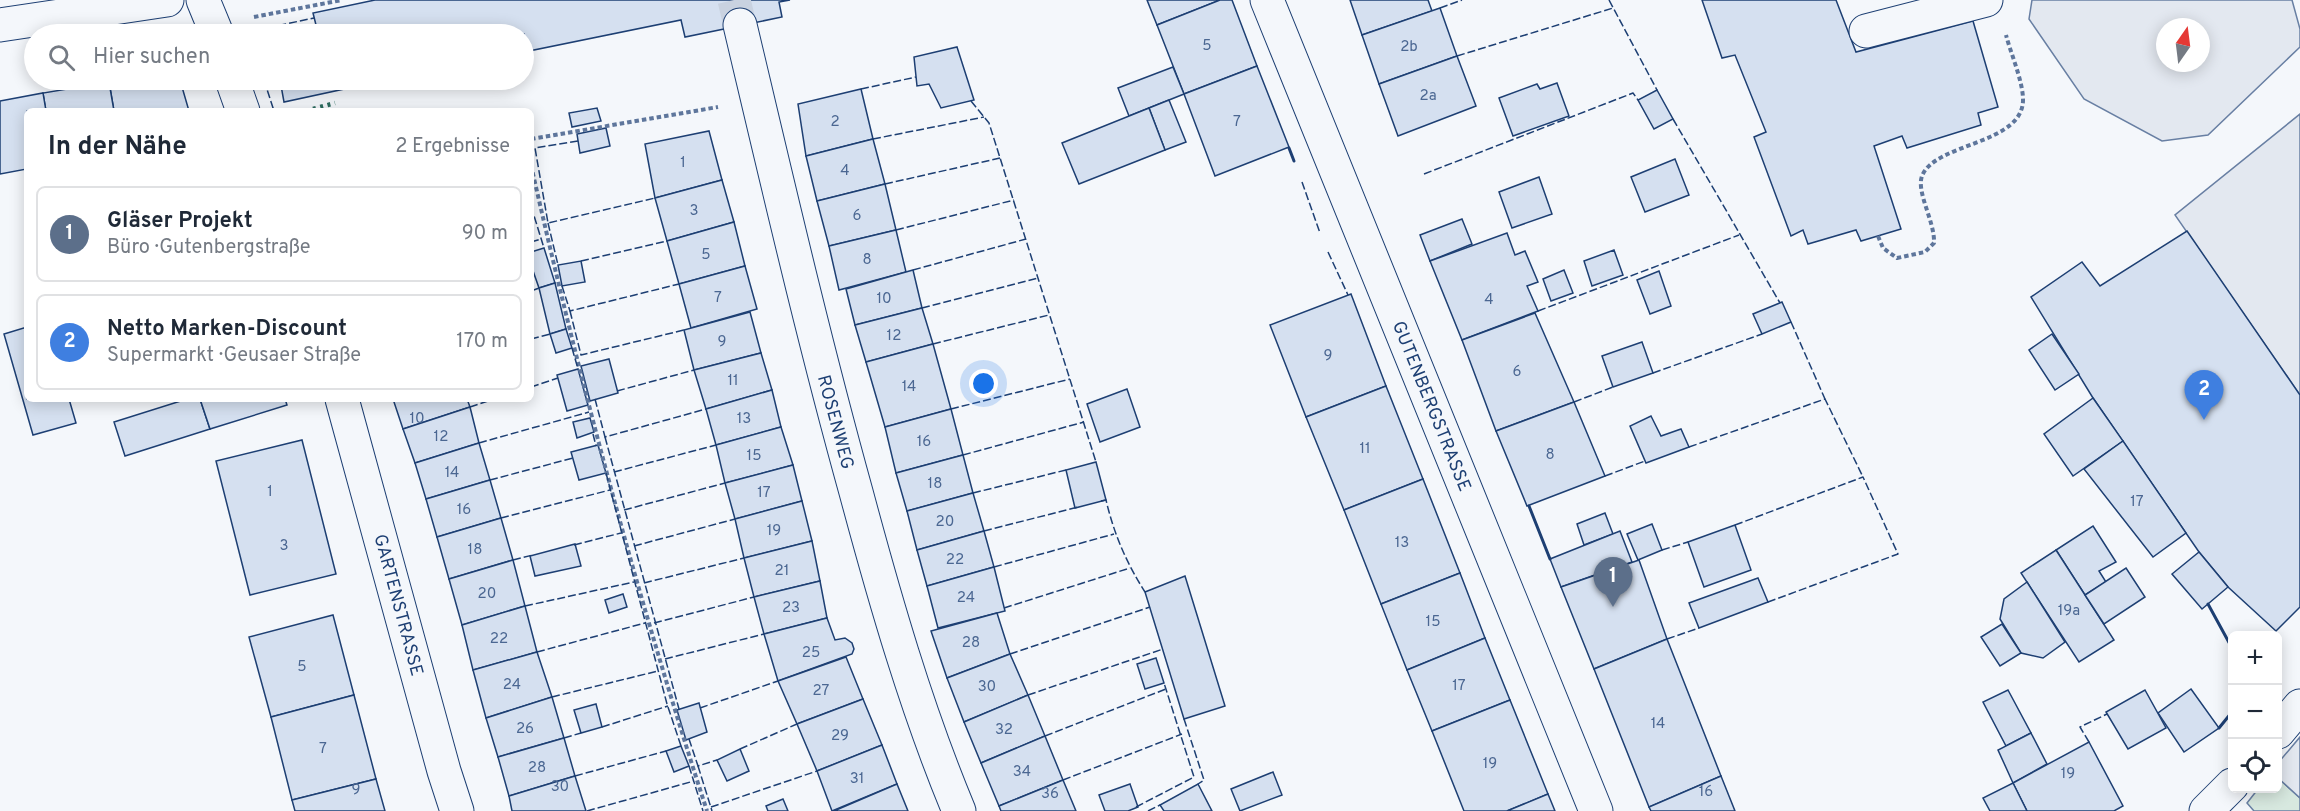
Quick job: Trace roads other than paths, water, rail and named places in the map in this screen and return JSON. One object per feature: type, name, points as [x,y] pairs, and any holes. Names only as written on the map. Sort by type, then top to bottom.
[{"type":"street","points":[[0,25],[166,0]]},
{"type":"street","points":[[203,0],[213,24]]},
{"type":"street","name":"GUTENBERGSTRASSE","points":[[1267,0],[1596,811]]},
{"type":"street","points":[[1866,31],[1986,0]]},
{"type":"street","name":"ROSENWEG","points":[[740,25],[817,349],[889,613],[943,772],[959,811]]},
{"type":"street","points":[[236,90],[242,108]]},
{"type":"street","name":"GARTENSTRASSE","points":[[343,402],[457,811]]},
{"type":"street","points":[[2282,726],[2300,706]]},
{"type":"street","points":[[2206,811],[2228,789]]},
{"type":"tunnel","points":[[734,0],[740,25]]},
{"type":"place","name":"Netto Marken-Discount","points":[[2204,420]]},
{"type":"place","name":"Gläser Projekt","points":[[1613,607]]}]
